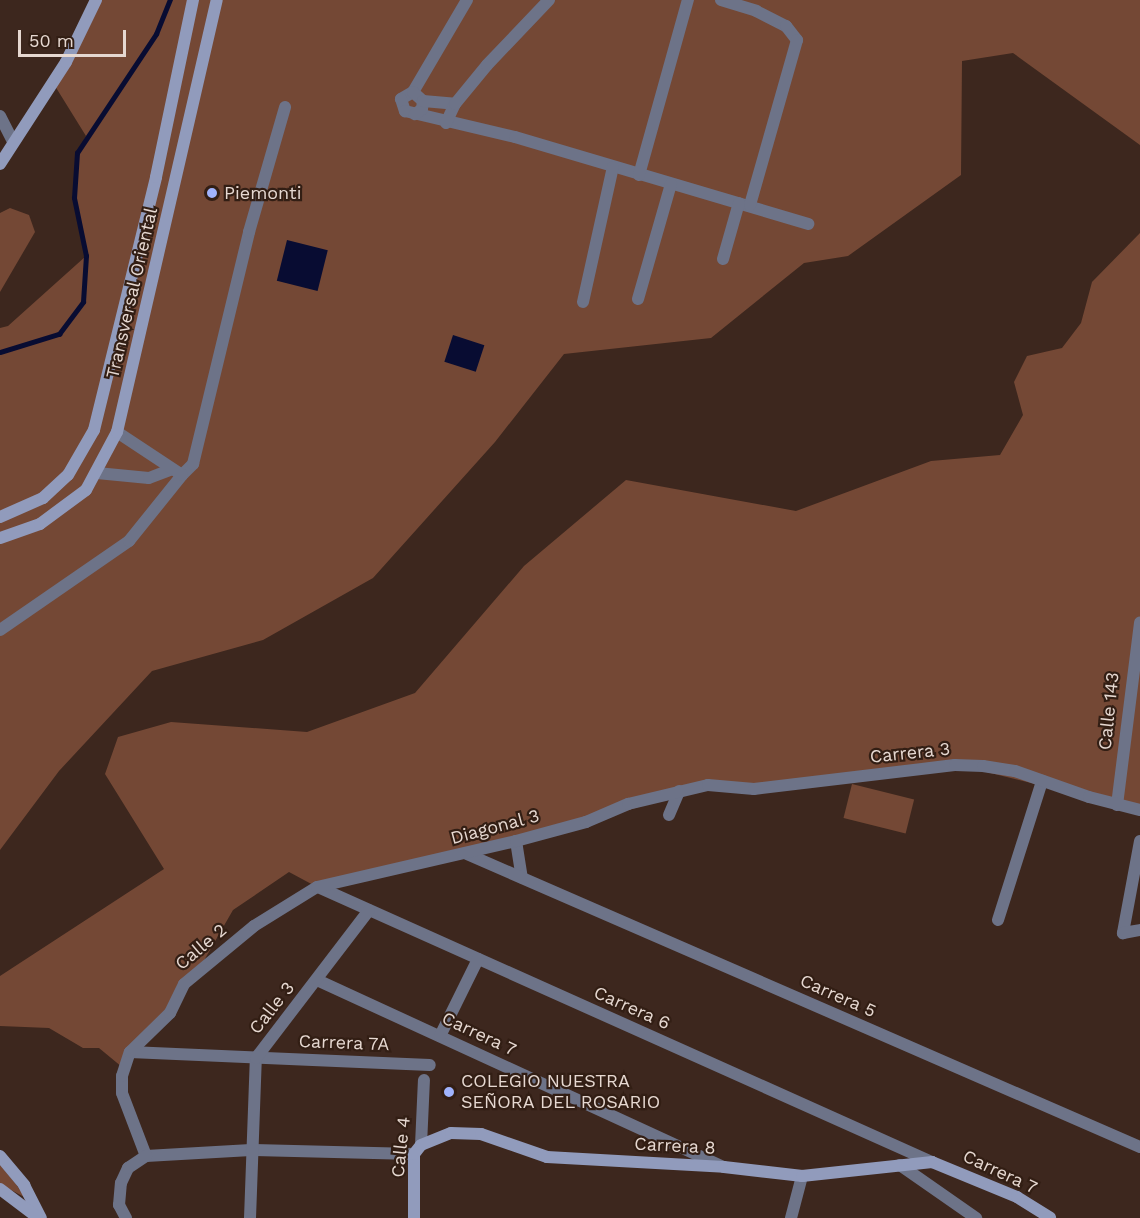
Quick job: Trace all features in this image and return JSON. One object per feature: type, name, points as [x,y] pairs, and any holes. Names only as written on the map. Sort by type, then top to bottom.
[{"type":"main road","name":"Transversal Oriental","points":[[0,517],[43,498],[68,475],[94,430],[156,177],[193,0]]},
{"type":"main road","name":"Transversal Oriental","points":[[0,538],[18,535],[62,510],[86,490],[117,432],[217,0]]},
{"type":"main road","points":[[0,164],[66,62],[96,2]]},
{"type":"main road","name":"Carrera 8","points":[[418,1150],[452,1133],[481,1134],[547,1157],[724,1167],[802,1176],[932,1162]]},
{"type":"main road","name":"Calle 4","points":[[414,1218],[418,1150]]},
{"type":"main road","points":[[0,1155],[24,1185],[40,1218]]},
{"type":"main road","name":"Carrera 7","points":[[932,1162],[1017,1197],[1050,1218]]},
{"type":"main road","points":[[0,1189],[40,1218]]},
{"type":"street","points":[[413,92],[467,0]]},
{"type":"street","points":[[446,123],[455,104],[549,0]]},
{"type":"street","points":[[639,175],[688,0]]},
{"type":"street","points":[[721,0],[756,11],[786,26],[797,40],[744,204],[723,259]]},
{"type":"street","points":[[413,92],[423,101],[455,104]]},
{"type":"street","points":[[413,92],[406,93],[401,102],[405,111],[446,123],[515,137],[808,224]]},
{"type":"street","points":[[415,114],[423,101]]},
{"type":"street","points":[[0,630],[129,541],[193,464],[249,232],[285,107]]},
{"type":"street","points":[[0,116],[13,141]]},
{"type":"street","points":[[583,302],[613,167]]},
{"type":"street","points":[[638,299],[671,184]]},
{"type":"street","points":[[117,432],[157,455],[170,470],[182,475]]},
{"type":"street","points":[[97,472],[149,478],[170,470]]},
{"type":"street","name":"Calle 143","points":[[1116,805],[1140,622]]},
{"type":"street","name":"Carrera 3","points":[[679,791],[708,785],[754,789],[955,765],[1015,771],[1116,805],[1140,810]]},
{"type":"street","points":[[998,920],[1042,781]]},
{"type":"street","points":[[669,815],[679,791]]},
{"type":"street","name":"Diagonal 3","points":[[317,887],[467,854],[679,791]]},
{"type":"street","points":[[516,841],[522,878]]},
{"type":"street","points":[[1140,841],[1123,933],[1140,930]]},
{"type":"street","name":"Carrera 5","points":[[467,854],[1140,1147]]},
{"type":"street","name":"Carrera 6","points":[[317,887],[932,1162]]},
{"type":"street","name":"Calle 2","points":[[130,1052],[170,1012],[184,984],[254,926],[317,887]]},
{"type":"street","name":"Calle 3","points":[[250,1218],[256,1058],[369,910]]},
{"type":"street","points":[[440,1036],[478,959]]},
{"type":"street","name":"Carrera 7","points":[[317,980],[724,1167]]},
{"type":"street","points":[[126,1218],[119,1205],[121,1183],[128,1168],[146,1156],[122,1093],[123,1069],[130,1052],[256,1058]]},
{"type":"street","name":"Carrera 7A","points":[[256,1058],[430,1065]]},
{"type":"street","name":"Calle 4","points":[[418,1150],[424,1080]]},
{"type":"street","name":"Carrera 8","points":[[146,1156],[251,1150],[418,1150]]},
{"type":"street","points":[[900,1165],[976,1218]]},
{"type":"street","points":[[791,1218],[802,1176]]},
{"type":"shaded area","points":[[98,0],[1140,0],[1140,145],[1013,53],[962,61],[961,175],[848,256],[804,263],[711,338],[564,354],[495,442],[373,578],[263,640],[152,671],[59,771],[0,850],[0,328],[8,326],[86,256],[74,198],[77,153],[86,136],[55,86]]},
{"type":"shaded area","points":[[10,208],[29,215],[35,232],[0,292],[0,213]]},
{"type":"shaded area","points":[[1140,233],[1140,810],[970,768],[754,789],[708,785],[629,810],[317,887],[289,872],[233,910],[183,997],[122,1067],[99,1048],[83,1048],[49,1028],[0,1026],[0,976],[164,869],[105,774],[118,737],[171,722],[307,732],[415,693],[524,566],[626,480],[796,511],[931,461],[1000,455],[1023,415],[1014,382],[1027,356],[1062,348],[1081,323],[1092,282]]},
{"type":"shaded area","points":[[287,240],[328,250],[318,291],[277,281]]},
{"type":"shaded area","points":[[453,335],[484,345],[476,372],[444,362]]},
{"type":"shaded area","points":[[852,784],[914,799],[906,833],[844,818]]},
{"type":"shaded area","points":[[0,1165],[15,1183],[26,1198],[0,1184]]},
{"type":"waterway","points":[[0,352],[59,334],[83,302],[86,256],[74,198],[77,153],[156,34],[170,0]]},
{"type":"place","name":"Piemonti","points":[[212,193]]},
{"type":"place","name":"COLEGIO NUESTRA SEÑORA DEL ROSARIO","points":[[449,1092]]}]
